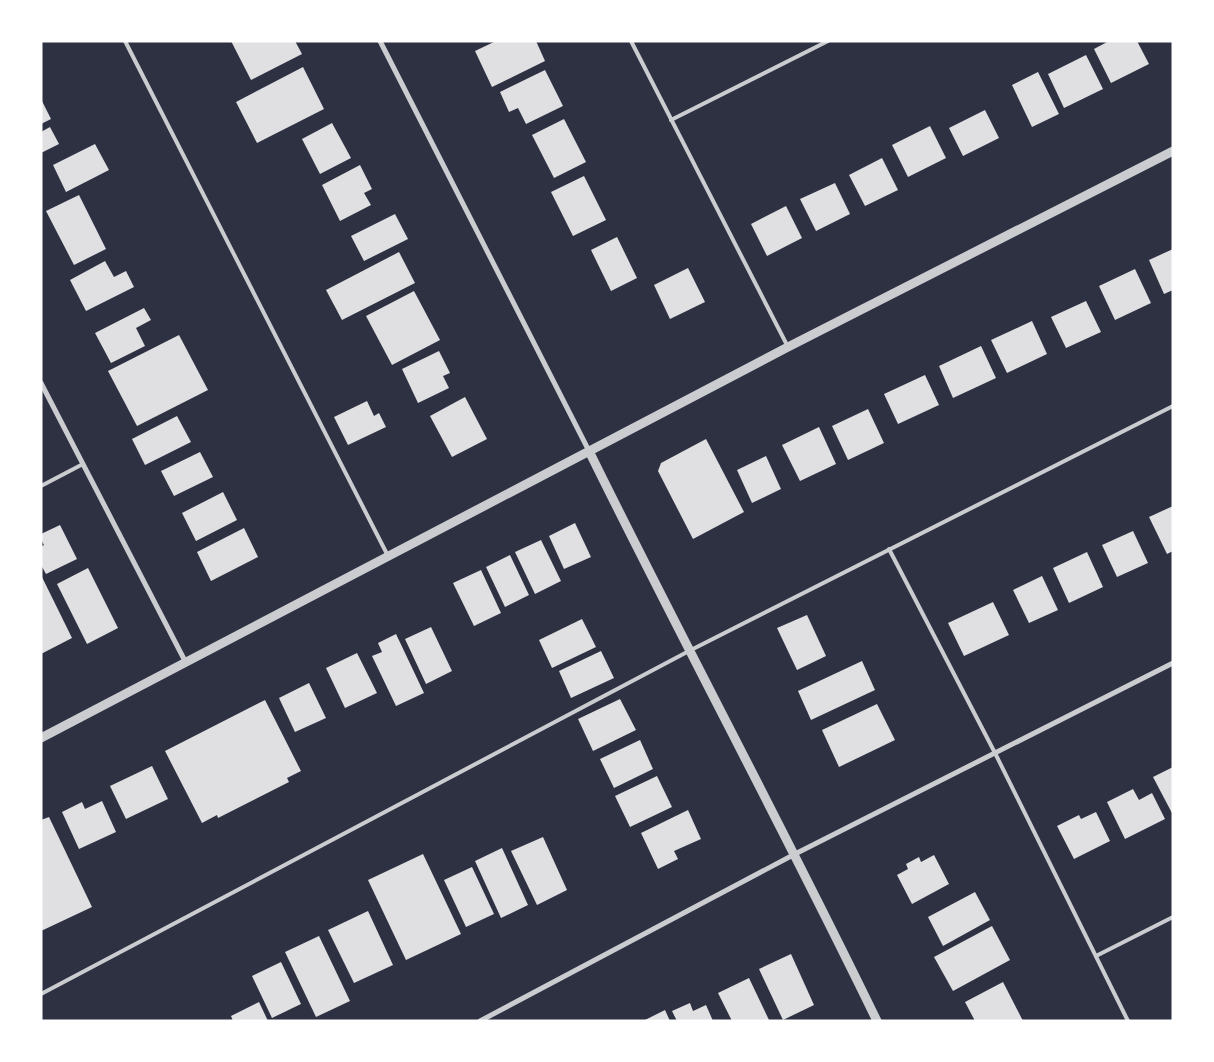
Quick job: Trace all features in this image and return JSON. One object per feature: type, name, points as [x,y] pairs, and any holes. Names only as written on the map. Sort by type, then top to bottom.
[{"type":"street","points":[[380,41],[689,651],[796,854],[877,1021]]},
{"type":"street","points":[[41,738],[788,347],[1173,151]]},
{"type":"street","points":[[41,383],[185,661]]},
{"type":"street","points":[[480,1021],[796,854],[1173,662]]},
{"type":"lane","points":[[125,41],[388,556]]},
{"type":"lane","points":[[631,41],[788,347]]},
{"type":"lane","points":[[671,120],[828,41]]},
{"type":"lane","points":[[41,994],[689,651],[1173,406]]},
{"type":"lane","points":[[41,486],[83,464]]},
{"type":"lane","points":[[889,549],[994,753],[1128,1021]]},
{"type":"lane","points":[[1096,956],[1173,917]]},
{"type":"building","points":[[231,41],[295,41],[302,54],[251,80]]},
{"type":"building","points":[[496,41],[536,41],[545,61],[492,87],[475,51]]},
{"type":"building","points":[[1109,41],[1137,41],[1149,64],[1111,83],[1094,49]]},
{"type":"building","points":[[1086,55],[1103,89],[1064,108],[1048,74]]},
{"type":"building","points":[[303,67],[324,109],[257,143],[236,102]]},
{"type":"building","points":[[545,70],[563,106],[526,124],[518,108],[509,112],[500,92]]},
{"type":"building","points":[[1038,72],[1059,114],[1032,127],[1012,85]]},
{"type":"building","points":[[41,99],[51,119],[41,124]]},
{"type":"building","points":[[985,110],[999,138],[963,156],[949,128]]},
{"type":"building","points":[[564,119],[586,162],[554,178],[532,135]]},
{"type":"building","points":[[332,123],[351,158],[320,174],[302,139]]},
{"type":"building","points":[[930,126],[946,158],[908,177],[892,145]]},
{"type":"building","points":[[50,127],[59,144],[41,153],[41,132]]},
{"type":"building","points":[[95,144],[109,170],[66,192],[53,165]]},
{"type":"building","points":[[882,158],[898,190],[865,206],[849,175]]},
{"type":"building","points":[[360,165],[372,189],[364,193],[371,205],[340,221],[322,185]]},
{"type":"building","points":[[584,176],[606,220],[573,236],[551,192]]},
{"type":"building","points":[[835,183],[850,214],[816,231],[800,199]]},
{"type":"building","points":[[79,195],[106,249],[74,265],[46,211]]},
{"type":"building","points":[[786,206],[802,238],[767,256],[751,224]]},
{"type":"building","points":[[395,214],[408,239],[364,261],[351,236]]},
{"type":"building","points":[[617,237],[637,278],[611,291],[591,250]]},
{"type":"building","points":[[1173,249],[1173,290],[1164,294],[1149,260]]},
{"type":"building","points":[[399,252],[415,283],[342,320],[326,290]]},
{"type":"building","points":[[105,261],[114,277],[126,271],[134,287],[86,311],[70,280]]},
{"type":"building","points":[[688,268],[705,302],[670,319],[654,285]]},
{"type":"building","points":[[1135,269],[1151,303],[1115,320],[1099,286]]},
{"type":"building","points":[[414,291],[440,340],[392,365],[366,316]]},
{"type":"building","points":[[1086,301],[1101,332],[1066,348],[1051,317]]},
{"type":"building","points":[[144,308],[151,320],[136,328],[145,346],[111,363],[95,333]]},
{"type":"building","points":[[1032,321],[1047,354],[1007,373],[991,340]]},
{"type":"building","points":[[179,335],[208,390],[137,426],[108,371]]},
{"type":"building","points":[[981,346],[996,378],[953,398],[939,366]]},
{"type":"building","points":[[439,351],[450,373],[443,376],[449,388],[418,403],[402,369]]},
{"type":"building","points":[[925,375],[939,405],[898,424],[884,394]]},
{"type":"building","points":[[465,397],[487,439],[452,457],[430,416]]},
{"type":"building","points":[[367,401],[374,416],[379,413],[386,427],[348,445],[334,417]]},
{"type":"building","points":[[868,409],[884,443],[848,460],[832,426]]},
{"type":"building","points":[[177,416],[191,442],[145,465],[132,439]]},
{"type":"building","points":[[819,427],[836,464],[800,481],[782,445]]},
{"type":"building","points":[[706,439],[744,512],[693,539],[658,471],[661,463]]},
{"type":"building","points":[[200,452],[213,477],[174,496],[161,471]]},
{"type":"building","points":[[766,456],[781,489],[752,503],[737,470]]},
{"type":"building","points":[[223,492],[237,520],[196,541],[182,513]]},
{"type":"building","points":[[1173,506],[1173,551],[1167,554],[1149,517]]},
{"type":"building","points":[[575,523],[591,557],[564,569],[549,536]]},
{"type":"building","points":[[60,525],[77,559],[46,574],[41,565],[41,547],[44,545],[41,534]]},
{"type":"building","points":[[244,528],[258,557],[211,581],[197,552]]},
{"type":"building","points":[[1133,531],[1148,563],[1117,577],[1102,545]]},
{"type":"building","points":[[541,540],[561,581],[535,594],[515,552]]},
{"type":"building","points":[[1087,552],[1103,587],[1069,603],[1053,568]]},
{"type":"building","points":[[510,555],[529,595],[505,607],[486,567]]},
{"type":"building","points":[[88,568],[118,628],[87,644],[57,584]]},
{"type":"building","points":[[481,570],[501,613],[474,626],[453,583]]},
{"type":"building","points":[[41,575],[72,638],[41,654]]},
{"type":"building","points":[[1042,576],[1058,610],[1029,623],[1013,590]]},
{"type":"building","points":[[993,602],[1009,635],[964,656],[948,623]]},
{"type":"building","points":[[807,615],[826,656],[797,670],[777,628]]},
{"type":"building","points":[[582,619],[596,647],[552,668],[539,640]]},
{"type":"building","points":[[431,627],[452,671],[426,684],[405,639]]},
{"type":"building","points":[[396,634],[424,693],[396,706],[372,656],[382,652],[378,643]]},
{"type":"building","points":[[601,651],[614,678],[571,698],[559,671]]},
{"type":"building","points":[[357,653],[377,693],[345,708],[326,668]]},
{"type":"building","points":[[862,661],[875,690],[811,720],[798,691]]},
{"type":"building","points":[[309,683],[326,718],[295,732],[279,698]]},
{"type":"building","points":[[620,699],[636,730],[593,751],[578,719]]},
{"type":"building","points":[[265,700],[301,771],[287,778],[289,782],[218,818],[217,815],[202,823],[165,751]]},
{"type":"building","points":[[877,704],[895,740],[839,767],[822,730]]},
{"type":"building","points":[[640,740],[653,769],[614,788],[600,759]]},
{"type":"building","points":[[152,766],[168,799],[126,819],[110,786]]},
{"type":"building","points":[[1173,767],[1173,815],[1153,777]]},
{"type":"building","points":[[657,776],[672,807],[630,827],[615,796]]},
{"type":"building","points":[[1133,789],[1139,800],[1152,793],[1165,819],[1125,839],[1107,802]]},
{"type":"building","points":[[102,801],[116,832],[79,849],[62,812],[82,802],[85,809]]},
{"type":"building","points":[[688,810],[701,839],[674,851],[678,859],[658,869],[641,833]]},
{"type":"building","points":[[1096,812],[1110,841],[1074,859],[1057,826],[1079,815],[1081,819]]},
{"type":"building","points":[[49,817],[92,907],[41,931],[41,820]]},
{"type":"building","points":[[543,837],[567,890],[537,905],[511,851]]},
{"type":"building","points":[[502,848],[528,905],[501,918],[475,861]]},
{"type":"building","points":[[423,854],[461,934],[406,960],[368,880]]},
{"type":"building","points":[[934,855],[949,884],[912,904],[897,875],[908,869],[906,864],[919,857],[921,862]]},
{"type":"building","points":[[472,867],[494,914],[466,927],[444,880]]},
{"type":"building","points":[[975,892],[990,920],[943,946],[928,917]]},
{"type":"building","points":[[368,911],[393,965],[354,983],[328,930]]},
{"type":"building","points":[[992,926],[1010,960],[953,991],[934,957]]},
{"type":"building","points":[[319,936],[350,1001],[316,1017],[285,952]]},
{"type":"building","points":[[791,954],[814,1005],[783,1020],[759,969]]},
{"type":"building","points":[[281,962],[301,1004],[272,1018],[252,976]]},
{"type":"building","points":[[749,978],[769,1020],[767,1021],[732,1021],[718,993]]},
{"type":"building","points":[[1003,982],[1023,1021],[975,1021],[965,1002]]},
{"type":"building","points":[[259,1002],[268,1021],[233,1021],[231,1016]]},
{"type":"building","points":[[690,1003],[693,1011],[706,1005],[713,1021],[677,1021],[672,1011]]},
{"type":"building","points":[[665,1010],[670,1021],[643,1021]]}]
